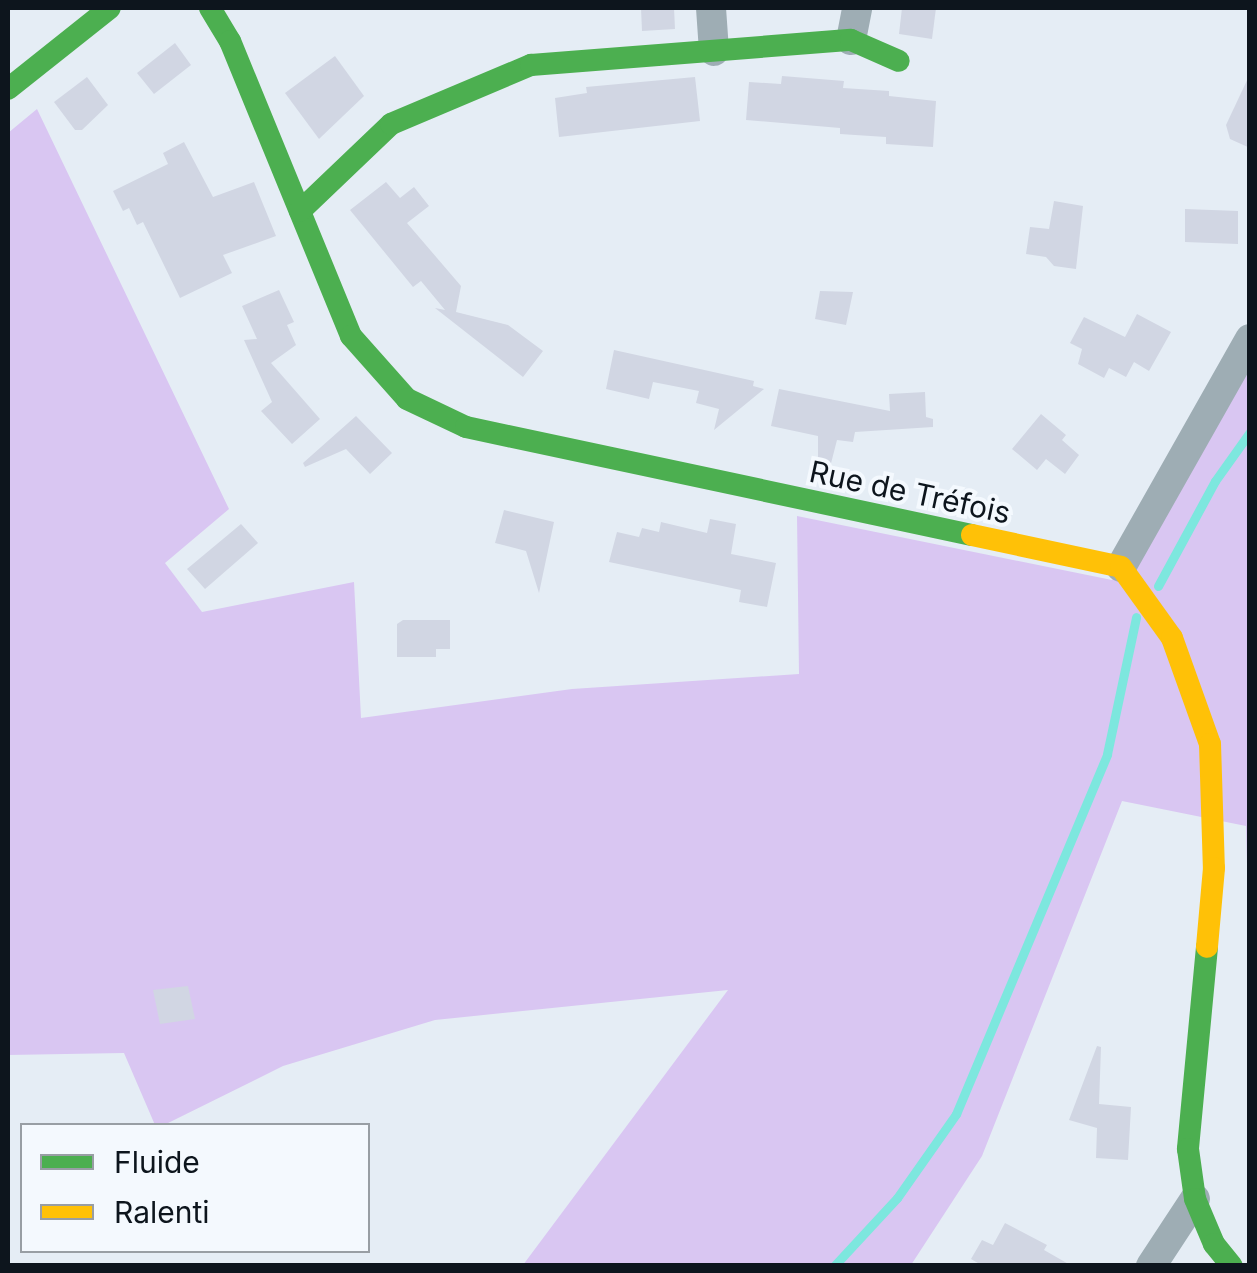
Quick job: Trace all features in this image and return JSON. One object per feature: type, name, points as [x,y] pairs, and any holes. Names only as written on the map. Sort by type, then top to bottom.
[{"type":"street","points":[[8,88],[110,8]]},
{"type":"street","name":"Rue de Tréfois","points":[[210,8],[230,42],[351,336],[407,399],[466,428],[1121,568]]},
{"type":"street","points":[[712,8],[714,51]]},
{"type":"street","points":[[851,40],[857,8]]},
{"type":"street","points":[[300,211],[390,124],[531,65],[851,40],[899,61]]},
{"type":"street","points":[[1232,1266],[1214,1244],[1195,1199],[1188,1149],[1214,868],[1210,744],[1172,638],[1121,568],[1250,339]]},
{"type":"street","points":[[1151,1266],[1195,1199]]},
{"type":"shaded area","points":[[37,109],[229,509],[165,563],[202,612],[354,582],[361,718],[572,689],[799,674],[797,516],[1112,580],[1249,362],[1249,941],[1246,826],[1122,801],[982,1156],[911,1265],[523,1265],[728,990],[435,1020],[283,1066],[168,1123],[154,1123],[124,1053],[8,1055],[8,133]]},
{"type":"building","points":[[641,8],[674,8],[675,29],[642,31]]},
{"type":"building","points":[[902,8],[936,8],[932,39],[899,34]]},
{"type":"building","points":[[175,43],[191,65],[154,94],[137,73]]},
{"type":"building","points":[[335,56],[364,96],[319,139],[285,93]]},
{"type":"building","points":[[1250,74],[1250,148],[1230,139],[1226,125]]},
{"type":"building","points":[[782,76],[844,81],[843,88],[889,91],[889,96],[936,101],[933,147],[886,144],[886,137],[840,134],[840,128],[746,120],[749,82],[781,84]]},
{"type":"building","points":[[87,77],[108,105],[82,130],[75,130],[54,102]]},
{"type":"building","points":[[695,77],[700,121],[559,137],[555,98],[587,93],[586,87]]},
{"type":"building","points":[[184,142],[213,197],[254,182],[276,236],[223,255],[232,273],[180,298],[143,222],[137,225],[129,208],[123,211],[113,191],[168,164],[163,153]]},
{"type":"building","points":[[386,182],[400,198],[414,187],[429,206],[407,223],[461,286],[456,312],[508,325],[543,351],[523,377],[435,308],[445,310],[421,281],[413,287],[350,210]]},
{"type":"building","points":[[1054,201],[1083,206],[1076,269],[1054,266],[1046,257],[1026,254],[1030,227],[1049,229]]},
{"type":"building","points":[[1185,209],[1238,211],[1238,244],[1185,242]]},
{"type":"building","points":[[279,290],[294,322],[287,325],[296,345],[271,363],[320,419],[292,444],[261,411],[272,402],[244,340],[257,339],[242,306]]},
{"type":"building","points":[[820,291],[853,292],[846,325],[815,319]]},
{"type":"building","points":[[1137,314],[1171,332],[1149,371],[1134,362],[1126,377],[1109,368],[1104,378],[1078,364],[1082,349],[1070,343],[1084,317],[1125,337]]},
{"type":"building","points":[[614,350],[754,381],[753,386],[764,389],[714,430],[719,409],[696,403],[699,391],[653,382],[649,399],[606,389]]},
{"type":"building","points":[[779,389],[890,411],[889,394],[925,392],[926,417],[933,419],[933,427],[855,432],[853,442],[837,440],[827,479],[818,477],[818,436],[771,426]]},
{"type":"building","points":[[1041,414],[1066,435],[1062,440],[1079,455],[1065,474],[1046,459],[1037,470],[1012,449]]},
{"type":"building","points":[[356,416],[392,453],[370,474],[346,449],[305,467],[303,463]]},
{"type":"building","points":[[504,510],[554,522],[539,593],[526,551],[495,543]]},
{"type":"building","points":[[710,519],[736,524],[731,554],[776,563],[767,607],[739,602],[741,590],[609,562],[617,532],[639,537],[642,528],[659,532],[661,522],[707,533]]},
{"type":"building","points":[[241,524],[258,543],[205,589],[187,569]]},
{"type":"building","points":[[403,620],[450,620],[450,649],[436,649],[436,657],[397,657],[397,624]]},
{"type":"building","points":[[188,986],[195,1019],[160,1024],[153,990]]},
{"type":"building","points":[[1097,1046],[1101,1047],[1099,1104],[1131,1107],[1128,1160],[1096,1158],[1097,1128],[1069,1120]]},
{"type":"building","points":[[1005,1223],[1047,1245],[1044,1250],[1072,1266],[983,1266],[971,1259],[982,1240],[993,1245]]},
{"type":"waterway","points":[[1158,586],[1215,481],[1250,432]]},
{"type":"waterway","points":[[834,1266],[897,1198],[956,1114],[1107,754],[1136,617]]},
{"type":"traffic: fast","points":[[8,89],[110,8]]},
{"type":"traffic: fast","points":[[210,8],[230,41],[351,336],[407,399],[466,427],[972,535]]},
{"type":"traffic: fast","points":[[300,211],[391,124],[531,65],[851,40],[899,61]]},
{"type":"traffic: fast","points":[[1207,947],[1188,1149],[1195,1199],[1214,1244],[1232,1266]]},
{"type":"traffic: slow","points":[[972,535],[1121,567],[1172,638],[1210,744],[1214,868],[1207,947]]}]
